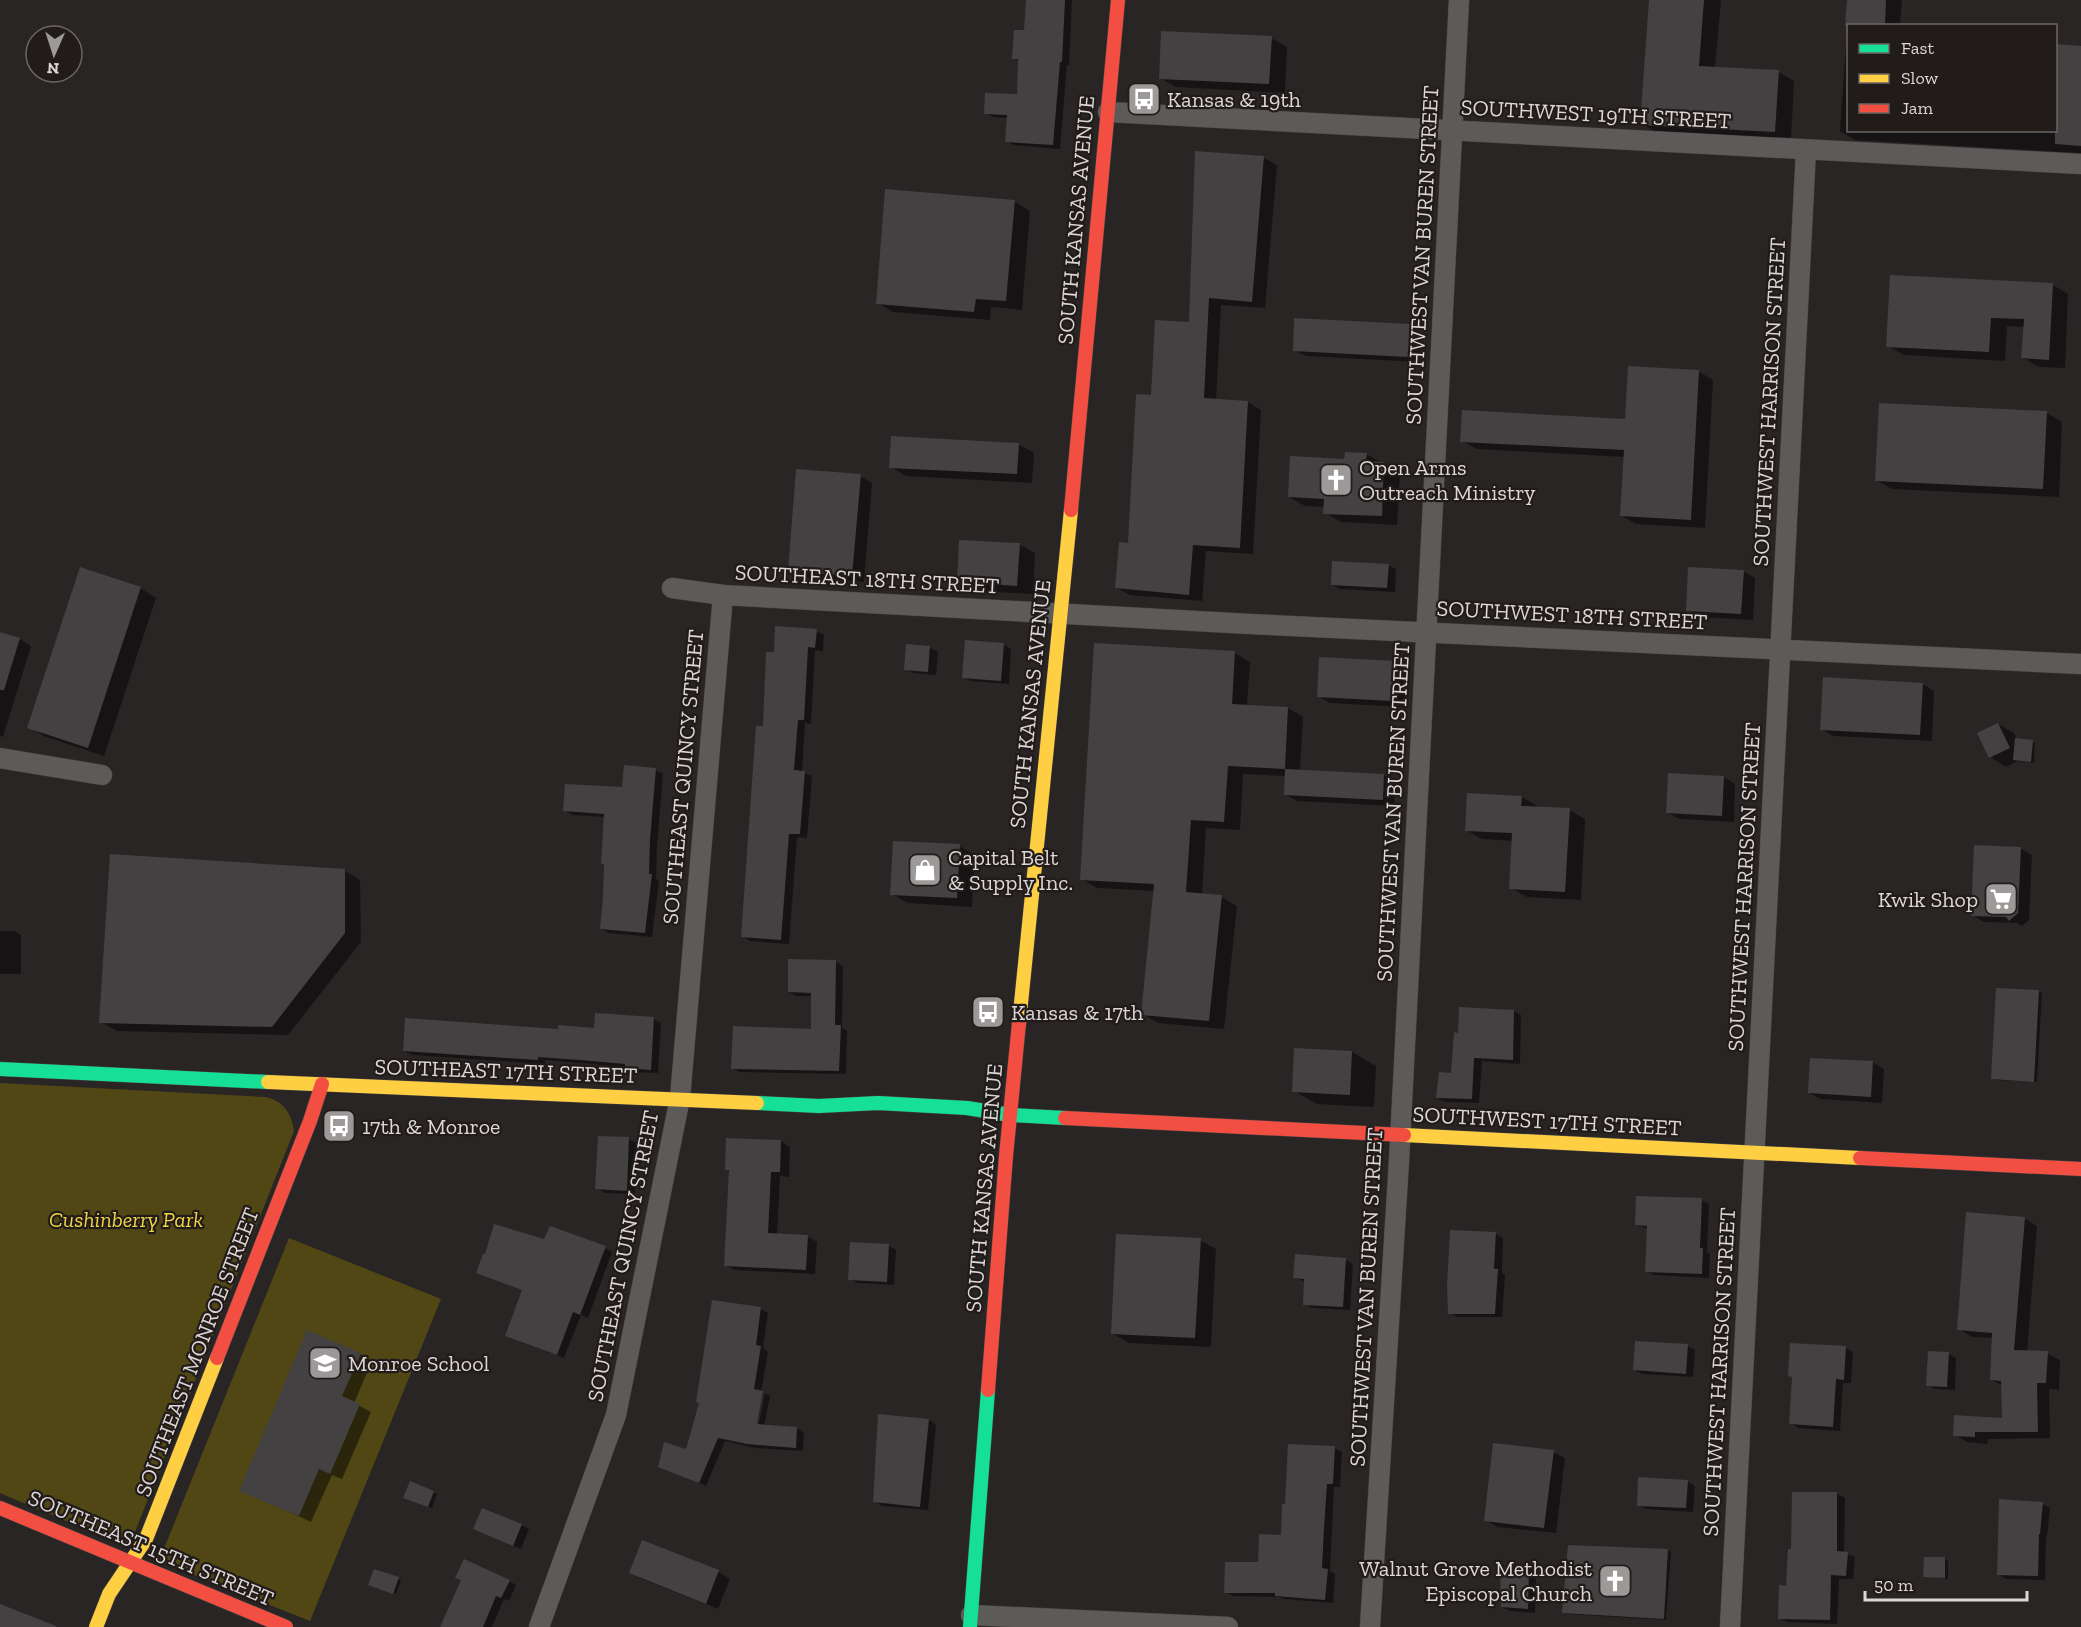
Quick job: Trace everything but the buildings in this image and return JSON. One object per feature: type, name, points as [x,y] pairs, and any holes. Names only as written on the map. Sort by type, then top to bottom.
[{"type":"main road","name":"SOUTH KANSAS AVENUE","points":[[971,1621],[1010,1115],[1118,0]]},
{"type":"main road","name":"SOUTHEAST 17TH STREET","points":[[0,1069],[819,1106],[878,1103],[967,1108],[1010,1115]]},
{"type":"main road","name":"SOUTHEAST MONROE STREET","points":[[96,1627],[109,1594],[146,1539],[310,1121],[322,1084]]},
{"type":"main road","name":"SOUTHWEST 17TH STREET","points":[[1010,1115],[2081,1168]]},
{"type":"main road","name":"SOUTHEAST 15TH STREET","points":[[0,1508],[286,1627]]},
{"type":"street","name":"SOUTHWEST VAN BUREN STREET","points":[[1370,1627],[1400,1134],[1460,0]]},
{"type":"street","name":"SOUTHWEST 19TH STREET","points":[[1108,112],[2081,164]]},
{"type":"street","name":"SOUTHWEST HARRISON STREET","points":[[1730,1627],[1806,150]]},
{"type":"street","name":"SOUTHEAST 18TH STREET","points":[[672,588],[723,595],[1060,613]]},
{"type":"street","name":"SOUTHEAST QUINCY STREET","points":[[539,1627],[616,1415],[680,1098],[723,595]]},
{"type":"street","name":"SOUTHWEST 18TH STREET","points":[[1060,613],[2081,664]]},
{"type":"street","points":[[0,758],[102,775]]},
{"type":"street","points":[[971,1621],[1225,1627]]},
{"type":"green space","name":"Cushinberry Park","points":[[0,1083],[265,1097],[277,1101],[286,1109],[293,1125],[294,1131],[131,1542],[118,1543],[0,1493]]},
{"type":"green space","points":[[289,1238],[441,1299],[310,1621],[159,1561]]},
{"type":"traffic: fast","points":[[0,1069],[268,1082]]},
{"type":"traffic: fast","points":[[757,1103],[819,1106],[878,1103],[967,1108],[1010,1115],[1065,1118]]},
{"type":"traffic: fast","points":[[970,1627],[988,1390]]},
{"type":"traffic: slow","points":[[1019,1023],[1071,510]]},
{"type":"traffic: slow","points":[[268,1082],[757,1103]]},
{"type":"traffic: slow","points":[[1404,1135],[1860,1158]]},
{"type":"traffic: slow","points":[[96,1627],[109,1594],[146,1539],[217,1358]]},
{"type":"traffic: jam","points":[[1071,510],[1118,0]]},
{"type":"traffic: jam","points":[[988,1390],[1019,1023]]},
{"type":"traffic: jam","points":[[217,1358],[310,1121],[322,1084]]},
{"type":"traffic: jam","points":[[1065,1118],[1404,1135]]},
{"type":"traffic: jam","points":[[1860,1158],[2081,1169]]},
{"type":"traffic: jam","points":[[0,1508],[286,1627]]},
{"type":"place","name":"Kansas & 19th","points":[[1144,99]]},
{"type":"place","name":"Open Arms Outreach Ministry","points":[[1336,480]]},
{"type":"place","name":"Capital Belt & Supply Inc.","points":[[925,870]]},
{"type":"place","name":"Kwik Shop","points":[[2001,899]]},
{"type":"place","name":"Kansas & 17th","points":[[988,1012]]},
{"type":"place","name":"17th & Monroe","points":[[339,1126]]},
{"type":"place","name":"Monroe School","points":[[325,1363]]},
{"type":"place","name":"Walnut Grove Methodist Episcopal Church","points":[[1615,1581]]}]
